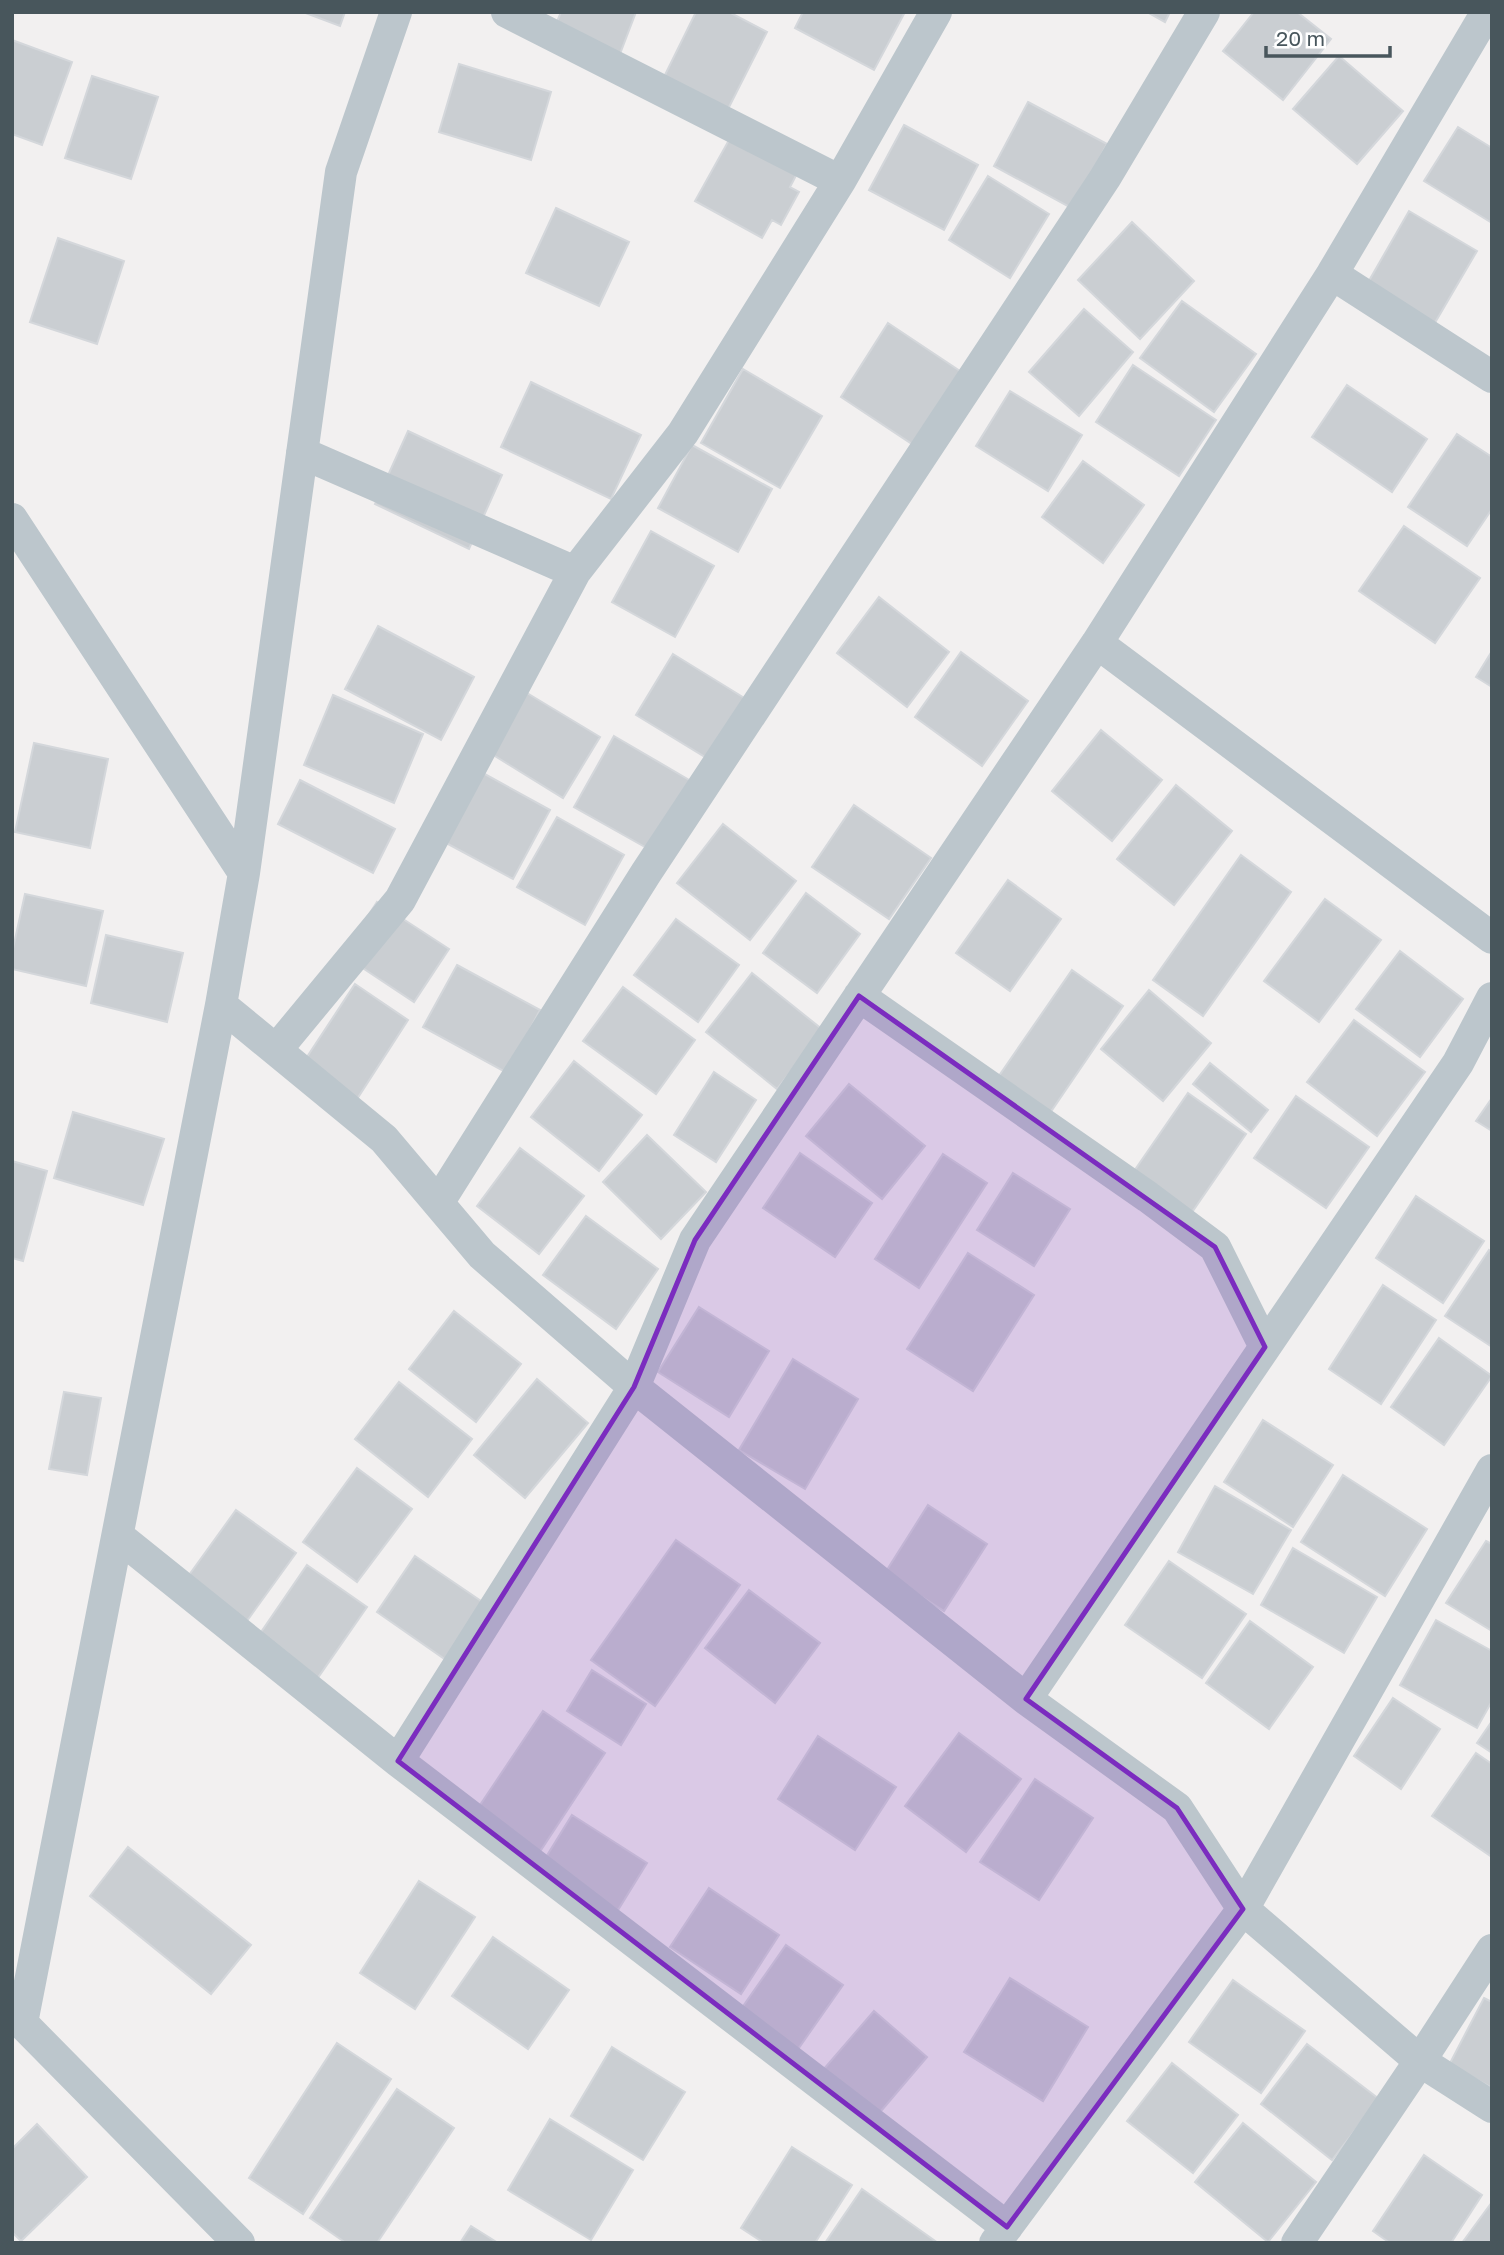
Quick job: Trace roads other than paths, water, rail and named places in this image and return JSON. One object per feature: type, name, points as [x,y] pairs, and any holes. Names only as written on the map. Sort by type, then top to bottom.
[{"type":"street","points":[[239,2243],[17,2017],[118,1536],[221,1004],[244,873],[341,172],[396,12]]},
{"type":"street","points":[[507,12],[840,181]]},
{"type":"street","points":[[276,1050],[400,900],[575,572],[683,433],[840,181],[936,12]]},
{"type":"street","points":[[438,1203],[646,873],[1105,178],[1204,12]]},
{"type":"street","points":[[398,1761],[634,1387],[695,1240],[1097,643],[1332,274],[1487,12]]},
{"type":"street","points":[[1332,274],[1492,377]]},
{"type":"street","points":[[302,453],[575,572]]},
{"type":"street","points":[[12,519],[244,873]]},
{"type":"street","points":[[1097,643],[1492,938]]},
{"type":"street","points":[[859,996],[1148,1197],[1215,1247],[1265,1347]]},
{"type":"street","points":[[1026,1699],[1458,1063],[1492,998]]},
{"type":"street","points":[[221,1004],[384,1139],[482,1255],[634,1387],[1026,1699],[1177,1808],[1243,1909],[1420,2061],[1492,2107]]},
{"type":"street","points":[[118,1536],[398,1761],[1001,2235],[1243,1909],[1492,1470]]},
{"type":"street","points":[[1297,2243],[1492,1950]]}]
